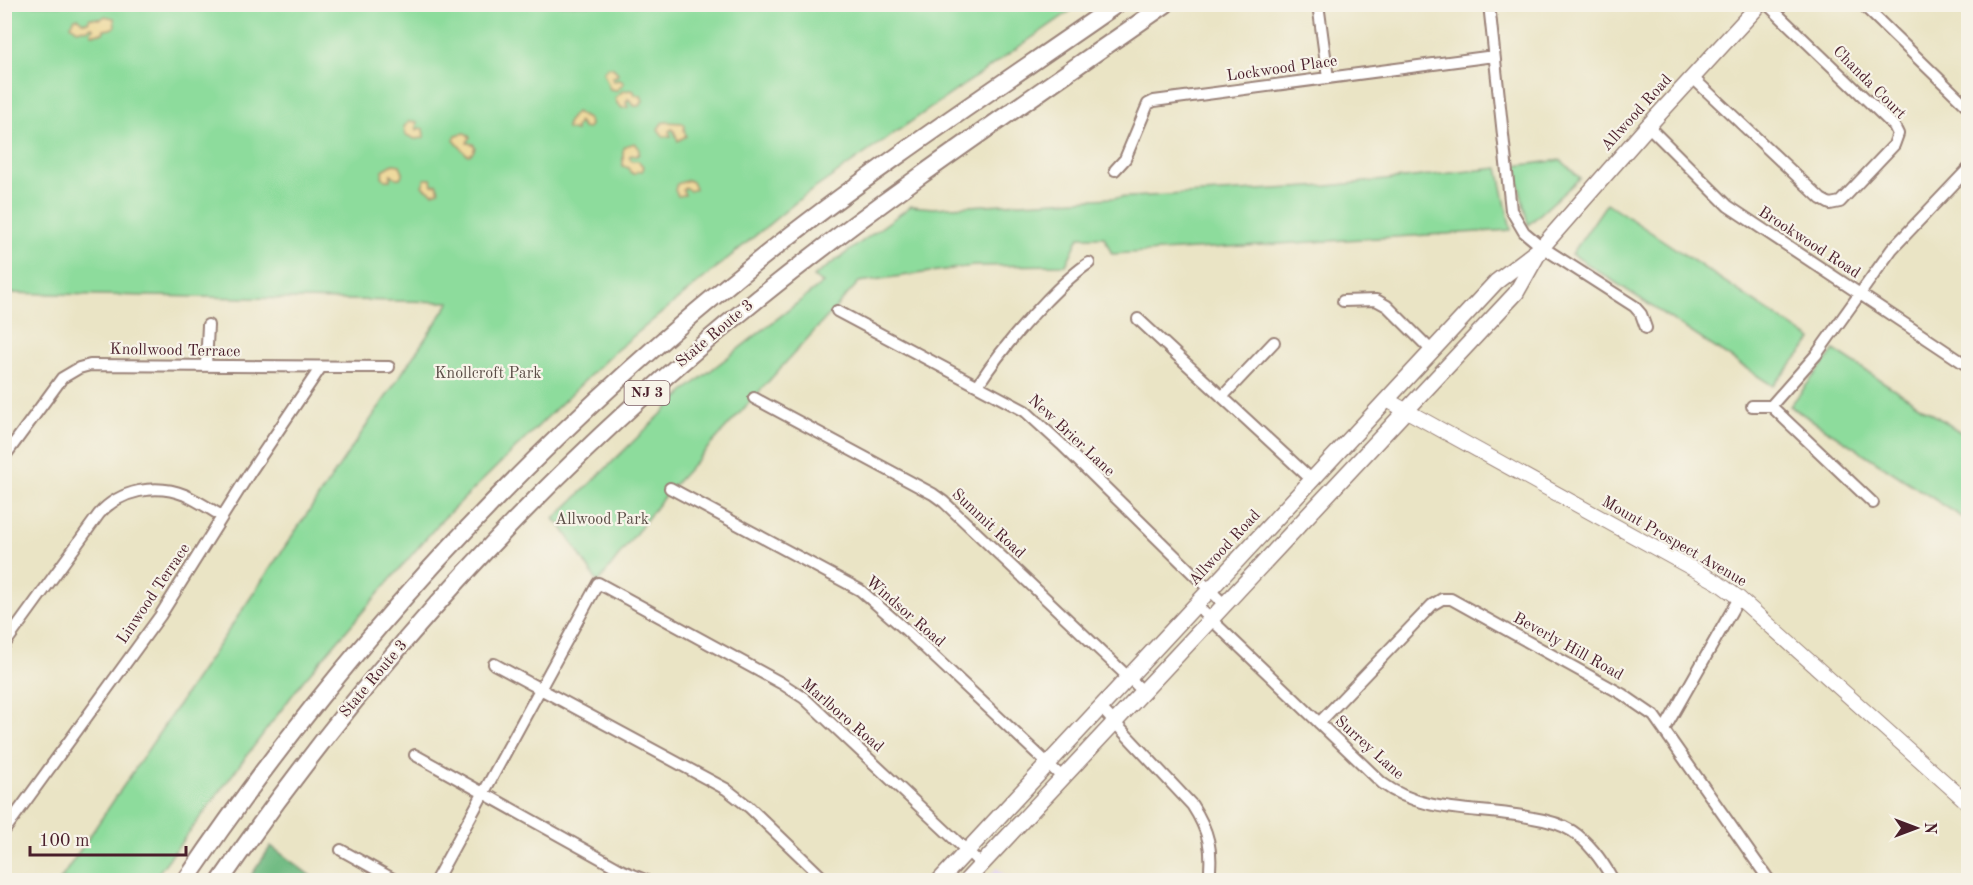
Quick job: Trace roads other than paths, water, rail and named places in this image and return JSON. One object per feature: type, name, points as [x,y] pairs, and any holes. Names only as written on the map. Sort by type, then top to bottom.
[{"type":"highway","name":"State Route 3","points":[[186,880],[267,766],[356,653],[464,531],[572,423],[671,333],[789,236],[897,157],[1117,4]]},
{"type":"highway","name":"State Route 3","points":[[221,880],[307,761],[404,642],[506,530],[615,422],[729,321],[850,227],[1166,4]]},
{"type":"main road","name":"Allwood Road","points":[[940,880],[1496,282],[1542,247],[1648,126],[1760,4]]},
{"type":"main road","name":"Allwood Road","points":[[967,880],[1516,293],[1542,247]]},
{"type":"street","points":[[1318,4],[1328,78]]},
{"type":"street","points":[[1489,4],[1511,210],[1524,232],[1542,247],[1634,306],[1641,314],[1646,328]]},
{"type":"street","name":"Chanda Court","points":[[1693,78],[1821,199],[1830,204],[1840,202],[1894,145],[1898,134],[1894,126],[1767,4]]},
{"type":"street","points":[[1862,4],[1968,107]]},
{"type":"street","name":"Lockwood Place","points":[[1115,170],[1125,159],[1148,104],[1494,56]]},
{"type":"street","name":"Brookwood Road","points":[[1648,126],[1728,206],[1968,366]]},
{"type":"street","points":[[1771,406],[1807,366],[1892,249],[1968,169]]},
{"type":"street","points":[[978,385],[995,358],[1033,315],[1073,273],[1089,263]]},
{"type":"street","points":[[1343,301],[1376,300],[1387,306],[1432,351]]},
{"type":"street","name":"New Brier Lane","points":[[837,311],[1025,411],[1225,605]]},
{"type":"street","points":[[1138,319],[1312,480]]},
{"type":"street","points":[[206,366],[207,325]]},
{"type":"street","points":[[1222,398],[1274,342]]},
{"type":"street","name":"Knollwood Terrace","points":[[4,457],[62,378],[79,368],[90,365],[388,367]]},
{"type":"street","name":"Linwood Terrace","points":[[4,831],[160,615],[222,516],[321,367]]},
{"type":"street","name":"Summit Road","points":[[754,398],[944,502],[1144,692]]},
{"type":"street","name":"Mount Prospect Avenue","points":[[1387,400],[1717,582],[1751,607],[1968,802]]},
{"type":"street","points":[[1752,406],[1771,406],[1873,503]]},
{"type":"street","name":"Windsor Road","points":[[670,488],[861,590],[1063,778]]},
{"type":"street","points":[[4,645],[99,514],[118,498],[146,490],[161,489],[186,496],[222,516]]},
{"type":"street","name":"Marlboro Road","points":[[540,689],[598,583],[782,683],[804,698],[982,865]]},
{"type":"street","points":[[1664,730],[1739,598]]},
{"type":"street","name":"Beverly Hill Road","points":[[1319,723],[1432,605],[1442,599],[1451,599],[1646,709],[1664,730],[1769,880]]},
{"type":"street","name":"Surrey Lane","points":[[1196,605],[1394,792],[1426,803],[1525,816],[1572,830],[1594,851],[1612,880]]},
{"type":"street","points":[[494,664],[726,789],[749,807],[825,880]]},
{"type":"street","points":[[436,880],[540,689]]},
{"type":"street","points":[[1101,708],[1192,805],[1200,817],[1212,858],[1209,880]]},
{"type":"street","points":[[415,755],[623,871],[645,880]]},
{"type":"street","points":[[341,850],[395,880]]},
{"type":"park label","name":"Knollcroft Park","points":[[488,374]]},
{"type":"park label","name":"Allwood Park","points":[[602,520]]}]
